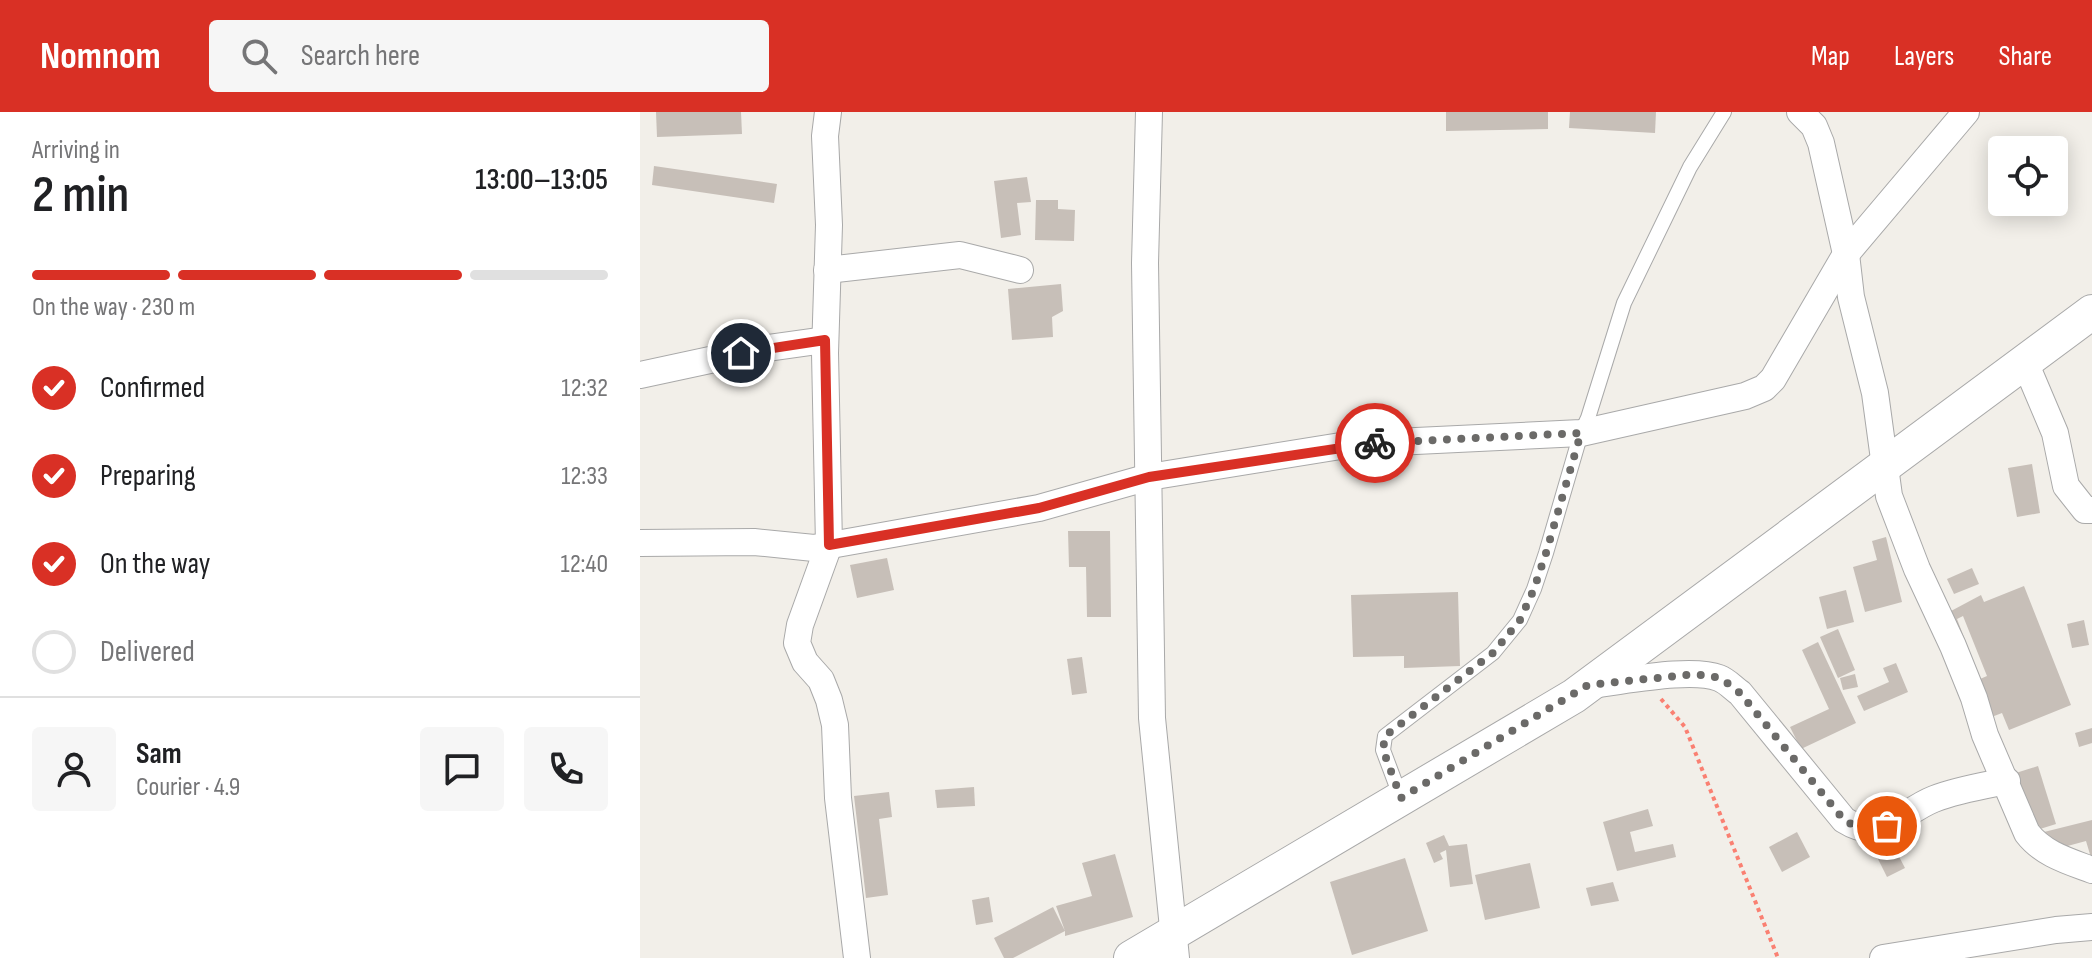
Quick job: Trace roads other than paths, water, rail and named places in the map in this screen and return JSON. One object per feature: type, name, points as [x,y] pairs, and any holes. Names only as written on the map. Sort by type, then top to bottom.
[{"type":"street","points":[[828,112],[825,136],[829,225],[825,340],[829,545],[800,625],[797,643],[805,662],[821,680],[835,725],[838,798],[857,958]]},
{"type":"street","points":[[1149,112],[1145,263],[1152,718],[1175,946]]},
{"type":"street","points":[[1800,112],[1814,126],[1821,143],[1846,254],[1851,297],[1875,393],[1892,506],[1953,646],[1985,735],[2027,833],[2036,845],[2092,870]]},
{"type":"street","points":[[640,543],[754,542],[795,548],[829,545],[1039,508],[1149,477],[1353,444],[1581,433],[1745,396],[1764,388],[1773,379],[1846,254],[1966,112]]},
{"type":"street","points":[[827,270],[960,255],[1020,270]]},
{"type":"street","points":[[1131,958],[1175,946],[1401,798],[1588,685],[2092,312]]},
{"type":"street","points":[[640,375],[761,349],[825,340]]},
{"type":"street","points":[[2018,367],[2030,374],[2055,433],[2066,486],[2085,510],[2092,510]]},
{"type":"street","points":[[1588,685],[1686,675],[1722,679],[1740,693],[1844,820],[1857,828],[1871,830],[1887,826],[1929,801],[1958,791],[2007,781]]},
{"type":"street","points":[[1883,958],[1940,953],[2092,927]]},
{"type":"lane","points":[[1401,798],[1383,750],[1385,736],[1493,653],[1520,620],[1546,553],[1624,303],[1690,167],[1724,112]]}]
